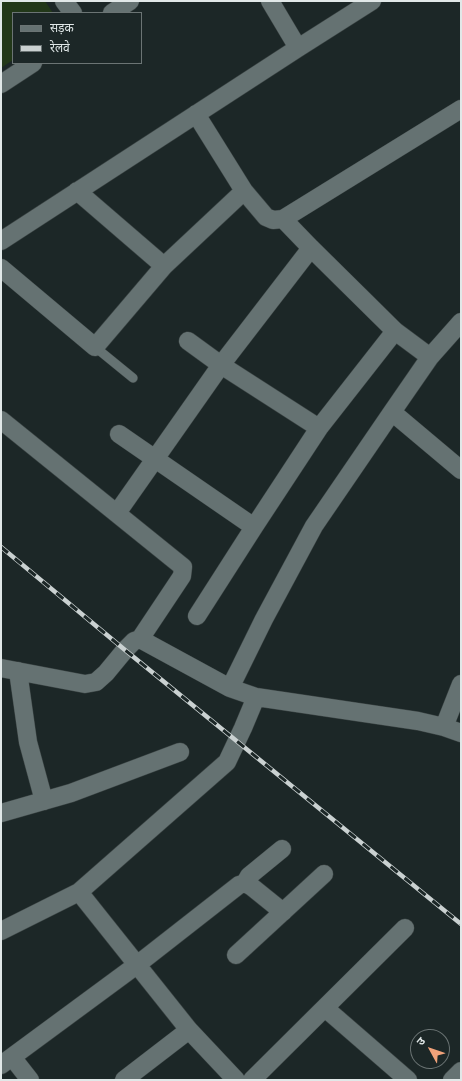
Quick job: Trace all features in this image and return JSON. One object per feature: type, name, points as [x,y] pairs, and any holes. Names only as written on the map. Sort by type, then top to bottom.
[{"type":"street","points":[[64,1],[72,12]]},
{"type":"street","points":[[114,12],[130,1]]},
{"type":"street","points":[[270,1],[298,48]]},
{"type":"street","points":[[1,241],[372,1]]},
{"type":"street","points":[[1,84],[31,64]]},
{"type":"street","points":[[196,114],[244,190],[266,217],[273,220],[283,219],[461,109]]},
{"type":"street","points":[[1,268],[95,347],[164,266],[244,190]]},
{"type":"street","points":[[77,191],[164,266]]},
{"type":"street","points":[[283,219],[396,331],[430,358]]},
{"type":"street","points":[[117,513],[221,365],[311,248]]},
{"type":"street","points":[[230,688],[314,526],[430,358],[460,324]]},
{"type":"street","points":[[197,616],[319,428],[396,331]]},
{"type":"street","points":[[188,341],[221,365],[319,428]]},
{"type":"street","points":[[392,412],[461,470]]},
{"type":"street","points":[[1,420],[183,567],[182,576],[140,639],[134,641],[106,673],[96,682],[85,684],[1,668]]},
{"type":"street","points":[[119,434],[254,527]]},
{"type":"street","points":[[140,639],[230,688],[256,697],[418,721],[444,727],[461,733]]},
{"type":"street","points":[[18,671],[28,742],[44,801]]},
{"type":"street","points":[[444,727],[461,684]]},
{"type":"street","points":[[1,931],[79,892],[227,762],[244,728],[256,697]]},
{"type":"street","points":[[1,813],[93,786],[180,752]]},
{"type":"street","points":[[30,1080],[7,1061],[138,964],[239,885],[245,883],[249,876],[282,849]]},
{"type":"street","points":[[236,955],[324,874]]},
{"type":"street","points":[[245,883],[283,912]]},
{"type":"street","points":[[79,892],[138,964],[189,1030],[236,1080]]},
{"type":"street","points":[[252,1080],[405,928]]},
{"type":"street","points":[[325,1008],[408,1080]]},
{"type":"street","points":[[124,1080],[189,1030]]},
{"type":"street","points":[[452,1080],[461,1071]]},
{"type":"lane","points":[[95,347],[133,378]]},
{"type":"green space","points":[[1,1],[45,1],[52,12],[12,12],[12,61],[1,68]]},
{"type":"railway","points":[[1,547],[461,924]]}]
